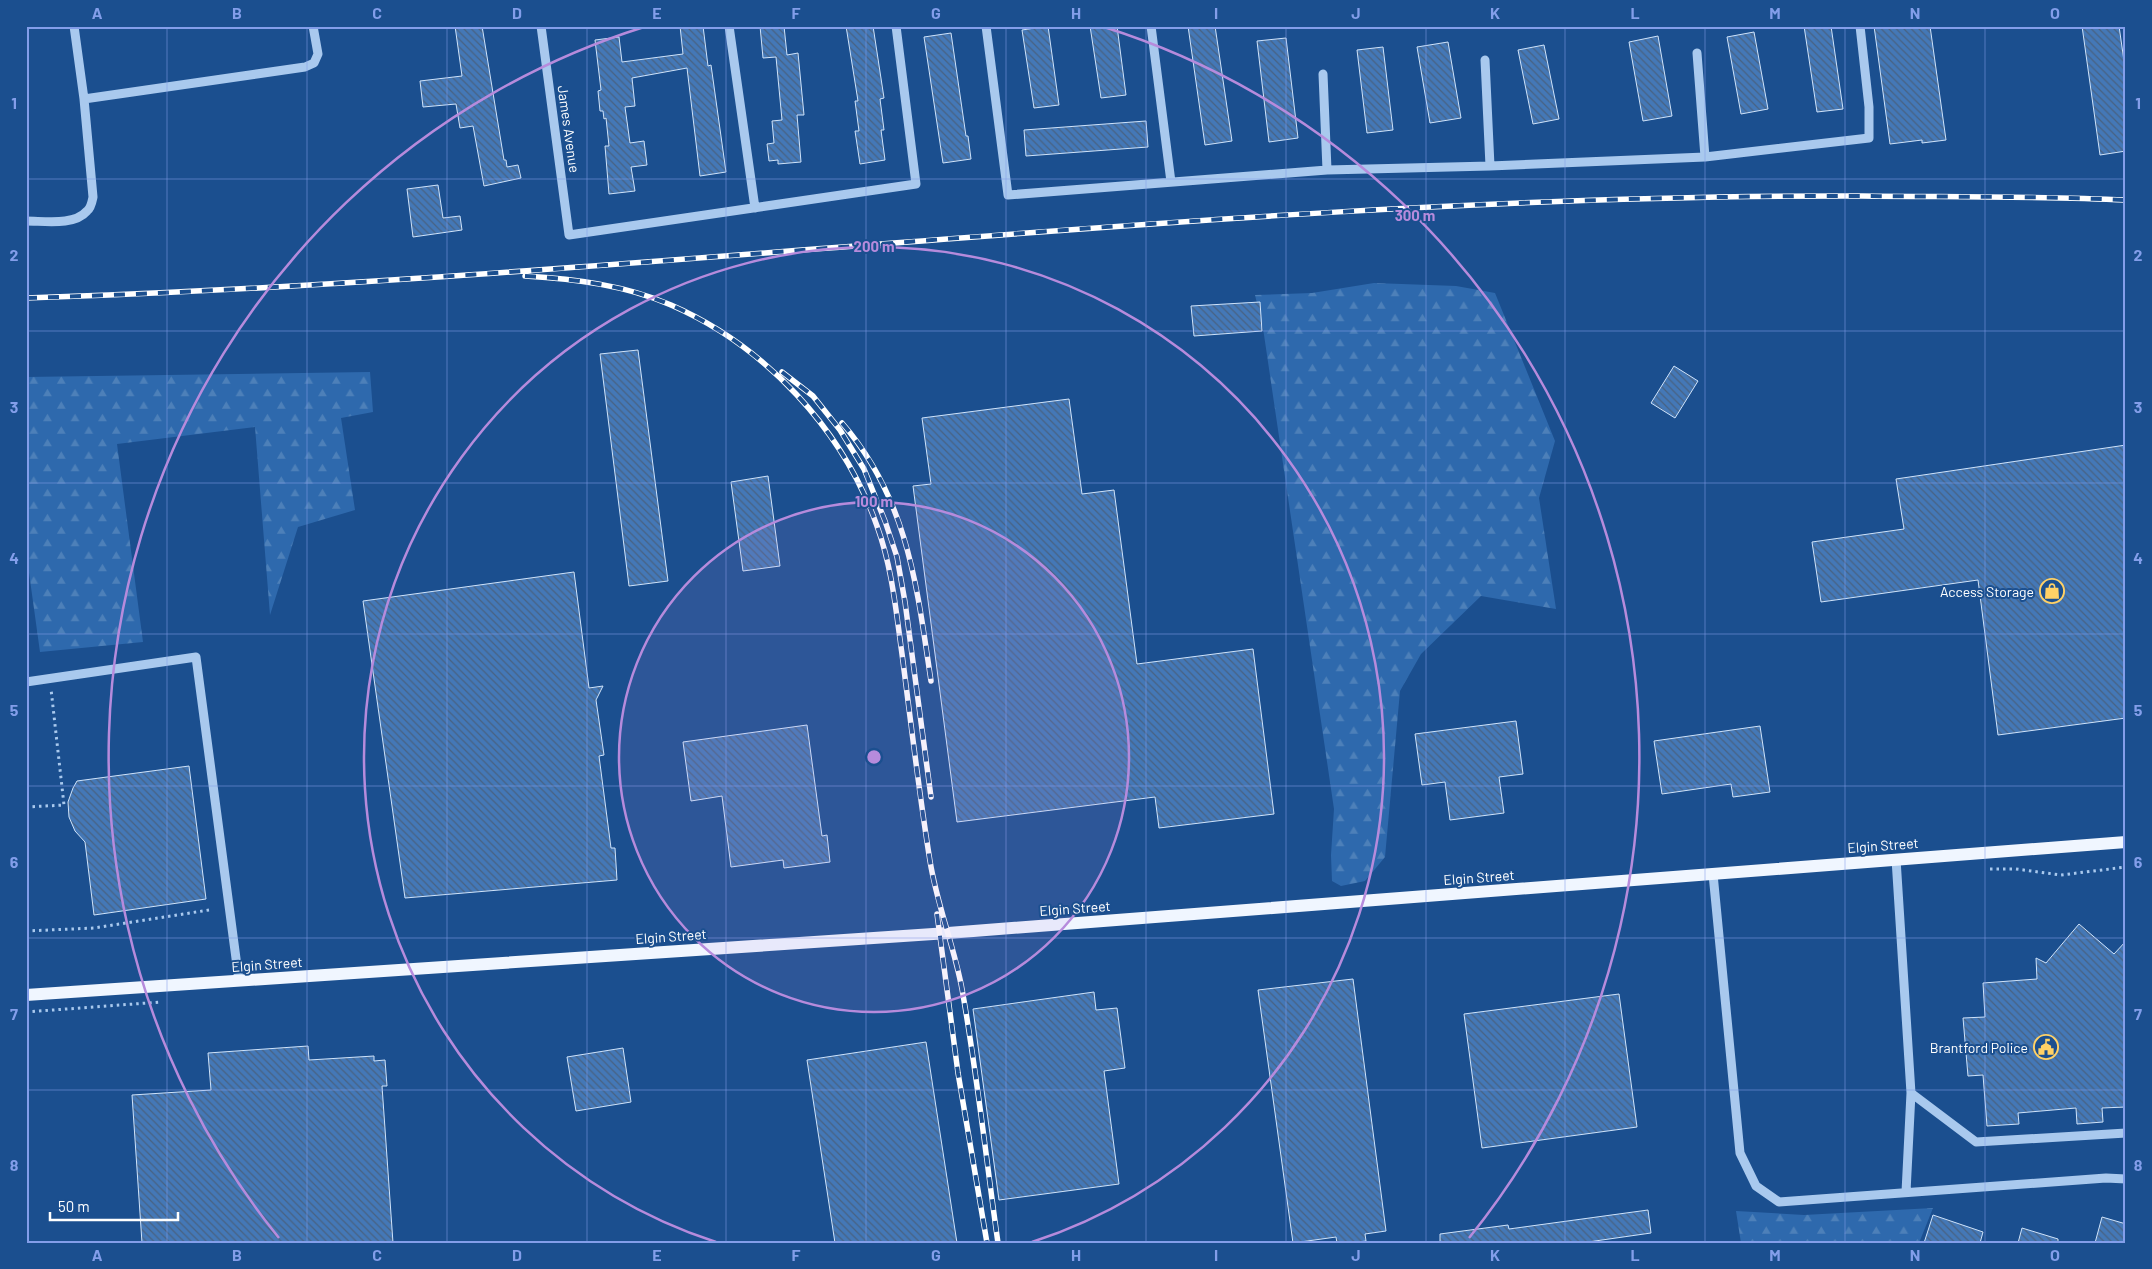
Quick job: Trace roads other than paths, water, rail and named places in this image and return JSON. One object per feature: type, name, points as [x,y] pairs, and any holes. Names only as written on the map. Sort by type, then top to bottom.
[{"type":"main road","name":"Elgin Street","points":[[26,995],[948,933],[2126,842]]},
{"type":"street","points":[[26,222],[79,218],[89,210],[93,197],[84,99],[74,26]]},
{"type":"street","points":[[84,99],[305,66],[314,63],[318,54],[313,26]]},
{"type":"street","name":"James Avenue","points":[[541,26],[569,235],[755,208]]},
{"type":"street","points":[[730,26],[755,208],[916,184],[896,26]]},
{"type":"street","points":[[986,26],[1008,195],[1326,170],[1490,166],[1705,157],[1869,138],[1869,107],[1860,26]]},
{"type":"street","points":[[1151,26],[1171,182]]},
{"type":"street","points":[[1697,52],[1705,157]]},
{"type":"street","points":[[1485,60],[1490,166]]},
{"type":"street","points":[[1323,74],[1326,170]]},
{"type":"street","points":[[26,682],[196,657],[240,981]]},
{"type":"street","points":[[1896,859],[1911,1093],[1906,1192]]},
{"type":"street","points":[[1713,874],[1740,1153],[1756,1186],[1779,1202],[2106,1178],[2126,1179]]},
{"type":"street","points":[[1911,1093],[1976,1142],[2126,1133]]},
{"type":"railway","points":[[26,298],[256,288],[485,274],[1173,222],[1402,208],[1632,199],[1862,196],[2126,200]]},
{"type":"railway","points":[[525,276],[581,281],[636,292],[671,305],[705,322],[738,343],[769,367],[796,394],[822,424],[844,456],[862,490],[877,526],[893,589],[930,861],[962,989],[977,1084],[998,1243]]},
{"type":"railway","points":[[782,372],[813,396],[840,430],[864,469],[885,521],[897,557],[905,602],[931,797]]},
{"type":"railway","points":[[842,423],[864,452],[882,482],[895,513],[906,545],[914,578],[931,681]]},
{"type":"railway","points":[[937,914],[958,1073],[987,1243]]},
{"type":"place","name":"Access Storage","points":[[2052,591]]},
{"type":"place","name":"Brantford Police","points":[[2046,1047]]}]
